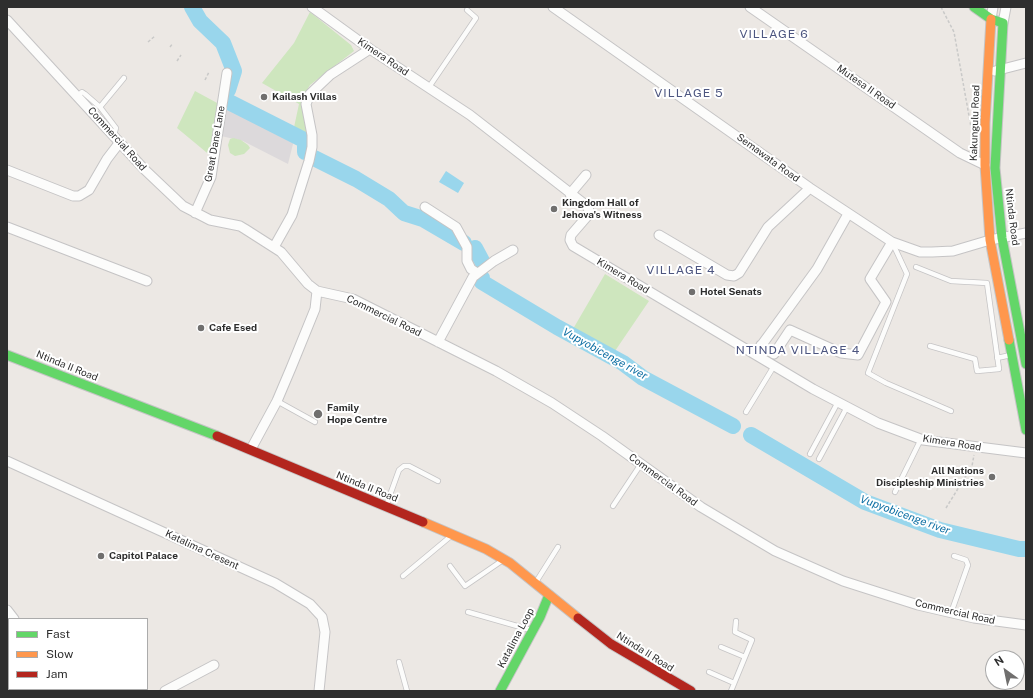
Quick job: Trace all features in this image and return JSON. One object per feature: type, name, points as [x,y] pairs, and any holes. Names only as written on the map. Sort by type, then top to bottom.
[{"type":"street","name":"Kimera Road","points":[[312,7],[370,49],[470,115],[587,206],[590,213],[571,235],[570,240],[573,246],[754,355],[878,423],[921,439],[1026,453]]},
{"type":"street","name":"Semawata Road","points":[[553,7],[810,188],[892,242],[920,252],[953,251],[990,240],[1026,233]]},
{"type":"street","name":"Mutesa II Road","points":[[750,7],[960,153],[984,165]]},
{"type":"street","points":[[974,7],[991,19],[1003,24]]},
{"type":"street","name":"Kakungulu Road","points":[[990,240],[984,165],[991,19],[993,7]]},
{"type":"street","points":[[1001,71],[1003,24],[1006,7]]},
{"type":"street","name":"Commercial Road","points":[[7,20],[144,169],[182,206],[210,220],[240,226],[274,247],[281,252],[308,284],[317,291],[353,299],[496,370],[552,403],[602,436],[719,519],[775,551],[843,581],[918,605],[974,618],[1026,625]]},
{"type":"street","points":[[274,247],[292,215],[309,161],[312,147],[312,135],[306,104],[310,94],[330,75],[370,49]]},
{"type":"street","points":[[988,72],[1001,71],[1026,63]]},
{"type":"street","name":"Ntinda Road","points":[[1001,71],[996,168],[1002,238],[1025,358]]},
{"type":"street","name":"Great Dane Lane","points":[[194,213],[211,177],[227,73]]},
{"type":"street","points":[[7,170],[73,196],[79,196],[89,190],[111,152],[120,142]]},
{"type":"street","points":[[570,194],[586,174]]},
{"type":"street","points":[[659,235],[727,275],[734,276],[739,273],[768,226],[810,188]]},
{"type":"street","points":[[425,207],[456,227],[467,248],[470,269],[477,273]]},
{"type":"street","points":[[754,355],[817,269],[848,214]]},
{"type":"street","points":[[7,227],[147,281]]},
{"type":"street","points":[[990,240],[1026,430]]},
{"type":"street","points":[[761,345],[774,354],[790,330],[841,353],[858,355],[886,302],[870,278],[892,242]]},
{"type":"street","points":[[438,342],[473,277],[494,261],[513,250]]},
{"type":"street","points":[[251,449],[277,401],[315,309],[317,291]]},
{"type":"street","name":"Ntinda II Road","points":[[7,355],[251,449],[486,549],[504,559],[611,644],[680,689],[691,691]]},
{"type":"street","name":"Katalima Cresent","points":[[7,461],[275,583],[310,604],[322,617],[325,632],[319,691]]},
{"type":"street","name":"Katalima Loop","points":[[500,691],[532,631],[549,595]]},
{"type":"street","points":[[7,610],[13,618]]},
{"type":"street","points":[[166,691],[214,665]]},
{"type":"lane","points":[[428,87],[476,18],[467,10]]},
{"type":"lane","points":[[100,107],[124,78]]},
{"type":"lane","points":[[77,96],[82,92],[100,107],[116,128],[114,135]]},
{"type":"lane","points":[[892,242],[907,274],[868,373],[886,383],[951,411]]},
{"type":"lane","points":[[916,267],[950,281],[987,283],[999,369],[977,371],[975,359],[930,346]]},
{"type":"lane","points":[[997,358],[1011,356]]},
{"type":"lane","points":[[746,412],[774,366]]},
{"type":"lane","points":[[277,401],[314,422]]},
{"type":"lane","points":[[810,454],[838,402]]},
{"type":"lane","points":[[819,459],[847,407]]},
{"type":"lane","points":[[895,492],[921,439]]},
{"type":"lane","points":[[613,506],[641,464]]},
{"type":"lane","points":[[386,506],[399,470],[404,466],[410,466],[438,481]]},
{"type":"lane","points":[[403,576],[452,535]]},
{"type":"lane","points":[[535,583],[558,547]]},
{"type":"lane","points":[[951,613],[968,565],[966,560],[954,556]]},
{"type":"lane","points":[[450,566],[465,586],[504,559]]},
{"type":"lane","points":[[468,612],[532,631]]},
{"type":"lane","points":[[731,691],[752,640],[735,632],[736,621]]},
{"type":"lane","points":[[721,647],[745,657]]},
{"type":"lane","points":[[399,662],[407,691]]},
{"type":"lane","points":[[709,672],[734,683]]},
{"type":"path","points":[[941,7],[954,32],[974,132]]},
{"type":"path","points":[[148,42],[155,36]]},
{"type":"path","points":[[170,46],[173,43]]},
{"type":"path","points":[[177,61],[181,54]]},
{"type":"path","points":[[205,80],[209,72]]},
{"type":"path","points":[[946,508],[972,466],[976,447]]},
{"type":"shaded area","points":[[226,103],[295,136],[288,164],[243,141],[221,136]]},
{"type":"green space","points":[[310,12],[351,45],[354,51],[310,85],[306,92],[309,139],[293,132],[299,104],[262,83],[294,43]]},
{"type":"green space","points":[[195,91],[219,104],[212,157],[177,128]]},
{"type":"green space","points":[[233,138],[241,140],[250,148],[244,154],[235,156],[230,153],[228,145],[230,139]]},
{"type":"green space","points":[[605,274],[649,301],[615,351],[573,329]]},
{"type":"water","points":[[446,171],[464,183],[458,193],[439,182]]},
{"type":"waterway","name":"Vupyobicenge river","points":[[192,7],[200,21],[223,43],[234,71],[228,90]]},
{"type":"waterway","name":"Vupyobicenge river","points":[[229,102],[302,139],[305,143],[305,152]]},
{"type":"waterway","name":"Vupyobicenge river","points":[[314,158],[356,179],[389,199],[404,213],[423,219],[464,243]]},
{"type":"waterway","name":"Vupyobicenge river","points":[[475,248],[483,263]]},
{"type":"waterway","name":"Vupyobicenge river","points":[[482,278],[482,282],[557,327],[623,363],[643,378],[733,426]]},
{"type":"waterway","name":"Vupyobicenge river","points":[[751,435],[865,502],[940,530],[1019,549],[1026,549]]},
{"type":"traffic: fast","points":[[974,7],[991,19],[1003,23],[995,168],[1002,238],[1026,364]]},
{"type":"traffic: fast","points":[[1009,340],[1026,430]]},
{"type":"traffic: fast","points":[[7,355],[217,436]]},
{"type":"traffic: fast","points":[[500,691],[540,617],[549,595]]},
{"type":"traffic: slow","points":[[991,19],[985,123],[985,165],[990,240],[1009,340]]},
{"type":"traffic: slow","points":[[423,522],[486,549],[510,563],[578,618]]},
{"type":"traffic: jam","points":[[217,436],[423,522]]},
{"type":"traffic: jam","points":[[578,618],[611,644],[691,691]]},
{"type":"place","name":"Kailash Villas","points":[[264,97]]},
{"type":"place","name":"Kingdom Hall of Jehova's Witness","points":[[554,209]]},
{"type":"place","name":"Hotel Senats","points":[[692,292]]},
{"type":"place","name":"Cafe Esed","points":[[201,328]]},
{"type":"place","name":"Family Hope Centre","points":[[318,414]]},
{"type":"place","name":"All Nations Discipleship Ministries","points":[[992,477]]},
{"type":"place","name":"Capitol Palace","points":[[101,556]]},
{"type":"district","name":"VILLAGE 6","points":[[774,34]]},
{"type":"district","name":"VILLAGE 5","points":[[689,93]]},
{"type":"district","name":"VILLAGE 4","points":[[681,270]]},
{"type":"district","name":"NTINDA VILLAGE 4","points":[[798,350]]}]
